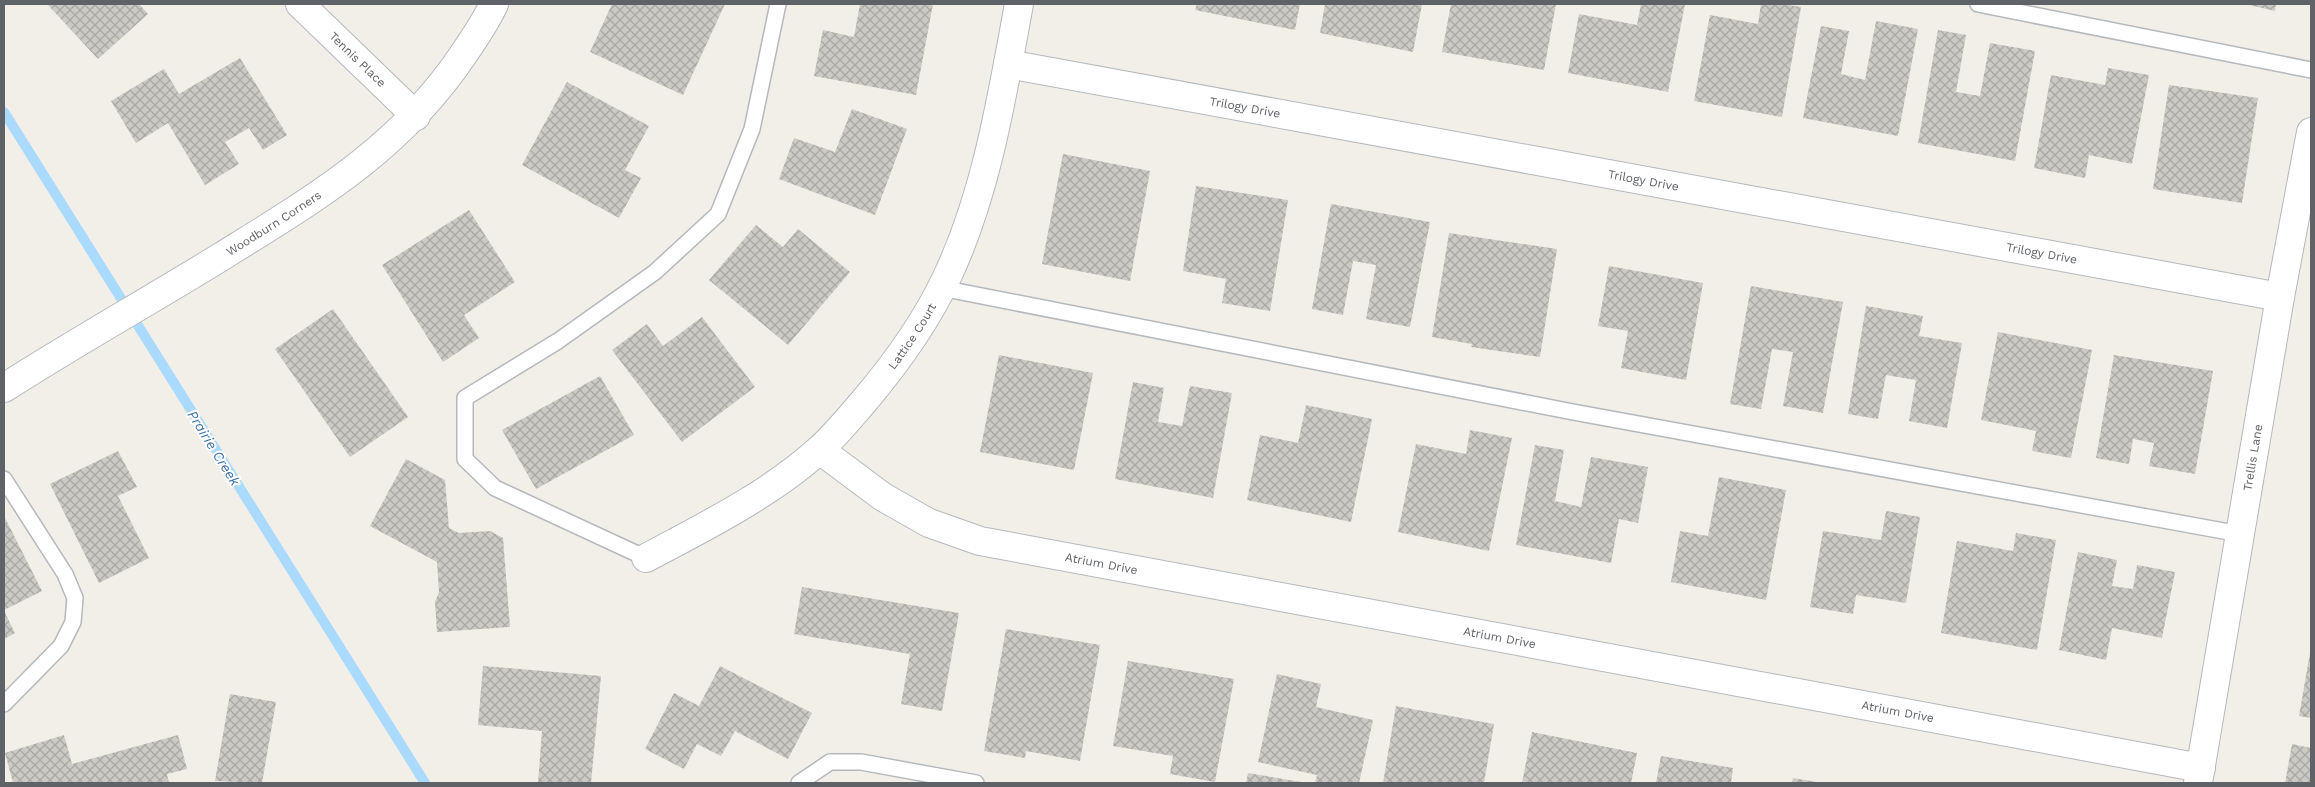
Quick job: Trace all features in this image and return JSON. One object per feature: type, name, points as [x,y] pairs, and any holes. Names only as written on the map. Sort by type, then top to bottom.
[{"type":"street","name":"Tennis Place","points":[[300,4],[416,116]]},
{"type":"street","name":"Woodburn Corners","points":[[4,388],[304,205],[354,170],[416,116],[446,81],[488,18],[494,4]]},
{"type":"street","name":"Lattice Court","points":[[646,558],[723,516],[767,489],[820,450],[887,374],[916,332],[941,288],[966,231],[984,174],[1019,4]]},
{"type":"street","name":"Trilogy Drive","points":[[1008,64],[2280,297]]},
{"type":"street","name":"Trellis Lane","points":[[2199,775],[2280,297],[2311,132]]},
{"type":"street","name":"Atrium Drive","points":[[820,450],[883,496],[929,523],[980,541],[2199,775]]},
{"type":"lane","points":[[646,558],[495,488],[465,459],[465,398],[558,341],[654,272],[718,214],[752,129],[778,4]]},
{"type":"lane","points":[[1978,4],[2311,70]]},
{"type":"lane","points":[[941,288],[1573,412],[2240,534]]},
{"type":"lane","points":[[4,479],[65,574],[74,598],[73,622],[61,646],[32,673],[4,704]]},
{"type":"lane","points":[[799,783],[830,762],[861,762],[976,783]]},
{"type":"building","points":[[47,4],[139,4],[148,14],[98,59]]},
{"type":"building","points":[[612,4],[725,4],[683,95],[590,52]]},
{"type":"building","points":[[860,4],[933,4],[916,95],[814,76],[823,30],[854,37]]},
{"type":"building","points":[[1197,4],[1300,4],[1295,30],[1195,10]]},
{"type":"building","points":[[1325,4],[1422,4],[1413,52],[1320,33]]},
{"type":"building","points":[[1451,4],[1556,4],[1544,70],[1442,52]]},
{"type":"building","points":[[1641,4],[1685,4],[1668,92],[1568,73],[1579,14],[1637,25]]},
{"type":"building","points":[[1761,4],[1782,4],[1801,7],[1782,117],[1694,101],[1710,15],[1758,24]]},
{"type":"building","points":[[2245,4],[2276,4],[2275,11]]},
{"type":"building","points":[[1876,21],[1918,29],[1898,136],[1803,118],[1821,26],[1849,31],[1841,74],[1865,80]]},
{"type":"building","points":[[1938,30],[1966,35],[1956,92],[1980,96],[1990,43],[2035,51],[2015,161],[1918,143]]},
{"type":"building","points":[[240,58],[287,135],[263,150],[249,128],[225,142],[239,164],[205,185],[168,123],[136,143],[111,101],[164,69],[179,94]]},
{"type":"building","points":[[2108,68],[2149,75],[2132,164],[2089,155],[2085,178],[2034,168],[2051,75],[2105,85]]},
{"type":"building","points":[[567,82],[649,126],[625,170],[641,178],[619,218],[522,165]]},
{"type":"building","points":[[2169,85],[2258,98],[2242,203],[2153,189]]},
{"type":"building","points":[[852,109],[907,129],[875,215],[779,179],[794,138],[835,152]]},
{"type":"building","points":[[1063,154],[1150,171],[1130,281],[1042,264]]},
{"type":"building","points":[[1196,186],[1288,200],[1270,311],[1222,303],[1226,279],[1183,271]]},
{"type":"building","points":[[1331,204],[1430,222],[1410,327],[1366,319],[1376,265],[1353,261],[1343,315],[1312,309]]},
{"type":"building","points":[[469,210],[515,282],[464,315],[479,338],[443,362],[382,265]]},
{"type":"building","points":[[756,225],[783,247],[798,229],[850,272],[788,345],[709,280]]},
{"type":"building","points":[[1449,233],[1557,249],[1540,357],[1471,347],[1472,344],[1432,337]]},
{"type":"building","points":[[1609,266],[1703,283],[1686,380],[1621,368],[1628,331],[1598,326]]},
{"type":"building","points":[[1751,286],[1843,302],[1823,413],[1783,406],[1793,352],[1772,349],[1761,409],[1730,404]]},
{"type":"building","points":[[1866,306],[1923,316],[1919,336],[1962,343],[1947,428],[1909,421],[1916,380],[1886,375],[1878,419],[1848,414]]},
{"type":"building","points":[[333,309],[408,417],[350,457],[275,349]]},
{"type":"building","points":[[702,317],[755,387],[682,442],[612,350],[647,324],[663,346]]},
{"type":"building","points":[[1998,332],[2092,350],[2071,458],[2032,451],[2036,431],[1981,420]]},
{"type":"building","points":[[999,355],[1093,373],[1074,470],[980,452]]},
{"type":"building","points":[[2114,355],[2213,371],[2195,474],[2149,466],[2154,443],[2133,439],[2129,464],[2096,458]]},
{"type":"building","points":[[600,376],[634,435],[536,489],[502,430]]},
{"type":"building","points":[[1133,382],[1164,388],[1158,422],[1182,426],[1190,386],[1232,393],[1213,498],[1115,479]]},
{"type":"building","points":[[1306,405],[1372,419],[1351,522],[1247,500],[1260,435],[1298,443]]},
{"type":"building","points":[[1470,430],[1512,438],[1489,551],[1398,532],[1416,444],[1466,454]]},
{"type":"building","points":[[1535,445],[1564,450],[1555,501],[1581,507],[1591,457],[1648,467],[1638,523],[1619,519],[1611,563],[1516,545]]},
{"type":"building","points":[[118,451],[137,487],[118,496],[149,558],[99,583],[50,484]]},
{"type":"building","points":[[406,459],[445,480],[449,528],[459,533],[490,531],[503,538],[510,627],[437,632],[435,602],[439,592],[437,562],[370,526]]},
{"type":"building","points":[[1719,477],[1786,490],[1766,600],[1671,582],[1680,531],[1708,536]]},
{"type":"building","points":[[1886,511],[1920,517],[1906,603],[1856,595],[1853,614],[1810,607],[1823,531],[1881,540]]},
{"type":"building","points":[[4,516],[42,591],[4,610]]},
{"type":"building","points":[[2016,533],[2056,540],[2037,650],[1941,633],[1957,541],[2013,551]]},
{"type":"building","points":[[2078,552],[2117,560],[2112,586],[2133,589],[2137,565],[2175,572],[2162,638],[2112,628],[2106,660],[2059,650]]},
{"type":"building","points":[[802,587],[959,613],[942,711],[901,704],[910,654],[794,634]]},
{"type":"building","points":[[4,611],[15,633],[4,639]]},
{"type":"building","points":[[1006,629],[1100,645],[1080,761],[1026,751],[1025,758],[984,751]]},
{"type":"building","points":[[2311,653],[2311,718],[2299,716]]},
{"type":"building","points":[[1128,661],[1234,679],[1215,782],[1170,774],[1173,756],[1113,746]]},
{"type":"building","points":[[483,666],[601,676],[591,783],[538,783],[542,731],[478,725]]},
{"type":"building","points":[[720,666],[812,713],[788,759],[735,731],[721,756],[697,744],[684,769],[645,749],[674,693],[699,706]]},
{"type":"building","points":[[1277,674],[1321,684],[1316,707],[1373,720],[1359,783],[1315,783],[1317,775],[1258,762]]},
{"type":"building","points":[[230,694],[276,702],[262,783],[215,781]]},
{"type":"building","points":[[1396,706],[1494,724],[1484,783],[1383,783]]},
{"type":"building","points":[[1532,732],[1637,753],[1631,783],[1522,783]]},
{"type":"building","points":[[64,735],[72,764],[178,735],[187,769],[167,774],[169,783],[13,783],[5,753]]},
{"type":"building","points":[[2292,744],[2311,748],[2311,783],[2285,783]]},
{"type":"building","points":[[1661,756],[1733,768],[1731,783],[1656,783]]},
{"type":"building","points":[[1248,773],[1301,782],[1301,783],[1246,783]]},
{"type":"building","points":[[1793,778],[1817,782],[1817,783],[1792,783]]},
{"type":"waterway","name":"Prairie Creek","points":[[4,112],[425,783]]}]
